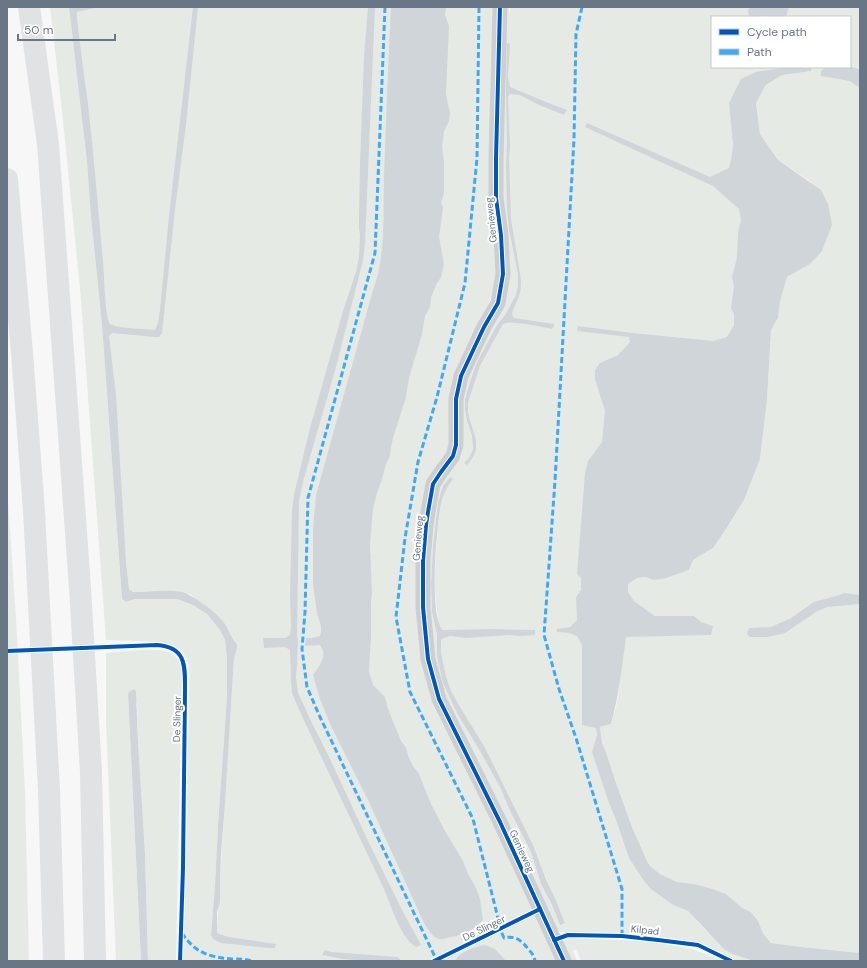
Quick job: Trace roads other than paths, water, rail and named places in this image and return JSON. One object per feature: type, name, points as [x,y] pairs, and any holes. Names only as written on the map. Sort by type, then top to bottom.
[{"type":"highway","points":[[29,7],[48,144],[80,580],[91,772],[95,961]]},
{"type":"highway","points":[[7,179],[22,345],[35,519],[49,790],[54,961]]},
{"type":"street","name":"Genieweg","points":[[500,7],[496,198],[501,236],[503,274],[498,303],[484,327],[461,376],[456,399],[456,445],[453,456],[433,484],[426,525],[423,561],[423,607],[428,660],[439,699],[500,822],[564,961]]}]
